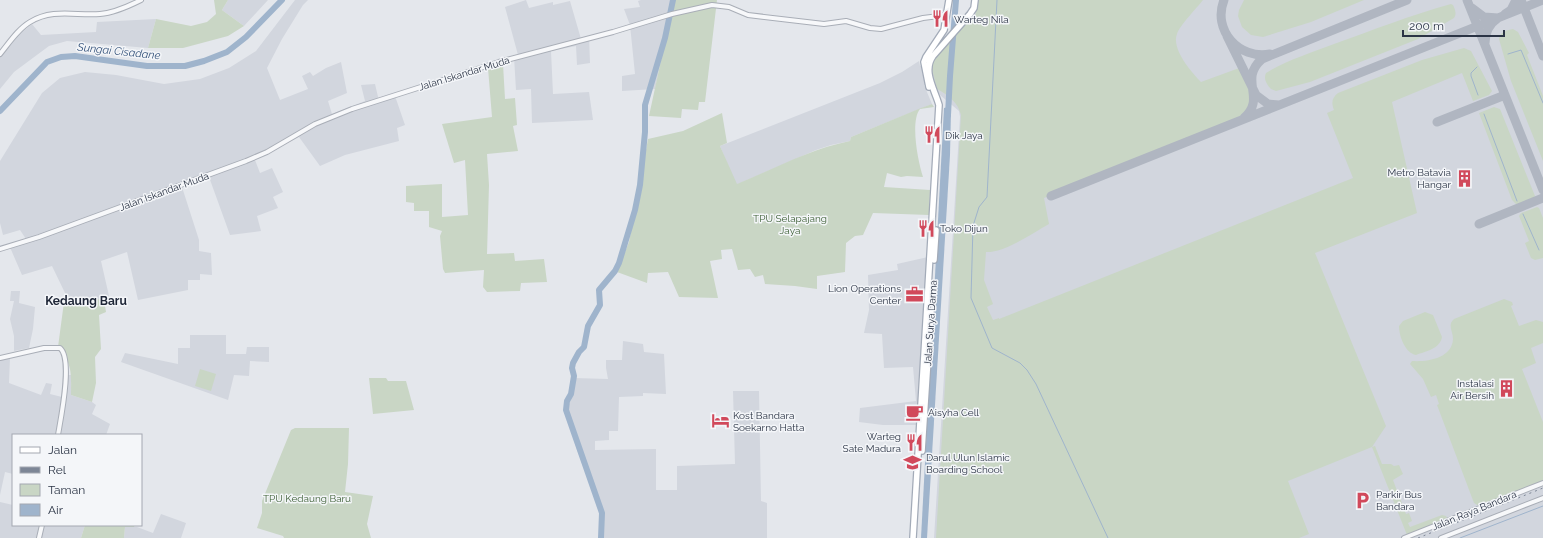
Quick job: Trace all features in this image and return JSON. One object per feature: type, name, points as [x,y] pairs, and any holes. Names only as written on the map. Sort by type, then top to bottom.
[{"type":"main road","name":"Jalan Surya Darma","points":[[917,538],[939,177],[941,114],[927,82],[924,62],[926,56],[942,35],[949,0]]},
{"type":"main road","points":[[939,109],[939,103],[932,87],[930,63],[933,56],[972,11],[975,0]]},
{"type":"main road","name":"Jalan Surya Darma","points":[[913,538],[939,109]]},
{"type":"street","points":[[0,54],[24,26],[40,17],[60,13],[101,14],[141,0]]},
{"type":"street","name":"Jalan Iskandar Muda","points":[[0,249],[39,237],[246,161],[267,152],[295,135],[331,117],[406,91],[499,62],[613,32],[672,14],[718,5],[729,7],[748,15],[824,24],[846,21],[870,28],[881,29],[923,18],[947,15]]},
{"type":"street","points":[[0,358],[44,348],[62,349],[66,360],[66,371],[58,434]]},
{"type":"street","name":"Jalan Raya Bandara","points":[[1404,538],[1543,483]]},
{"type":"street","name":"Jalan Raya Bandara","points":[[1441,538],[1543,498]]},
{"type":"street","points":[[39,538],[42,526]]},
{"type":"shaded area","points":[[228,0],[268,0],[244,26],[222,10]]},
{"type":"shaded area","points":[[295,0],[308,0],[303,5],[282,39],[267,68],[280,100],[308,89],[302,76],[310,72],[313,76],[326,68],[341,62],[347,93],[328,101],[332,114],[365,101],[361,85],[375,84],[379,101],[395,96],[405,125],[397,128],[399,141],[345,155],[320,166],[299,137],[255,160],[260,173],[272,168],[283,192],[273,197],[278,208],[257,216],[261,231],[230,235],[209,177],[182,187],[199,240],[199,251],[211,253],[212,275],[200,274],[200,280],[188,280],[188,290],[138,300],[127,252],[101,261],[109,296],[104,299],[67,300],[52,266],[22,275],[9,245],[26,239],[20,230],[3,235],[0,223],[0,161],[42,93],[60,78],[85,72],[116,75],[164,84],[200,79],[229,68],[256,51]]},
{"type":"shaded area","points":[[526,0],[529,8],[553,2],[553,5],[570,1],[581,39],[589,36],[590,63],[577,65],[576,46],[551,51],[553,94],[589,92],[593,120],[532,123],[531,89],[516,90],[514,57],[518,55],[505,7]]},
{"type":"shaded area","points":[[674,0],[655,89],[622,91],[622,76],[635,74],[630,25],[624,9],[640,7],[638,1]]},
{"type":"shaded area","points":[[978,0],[1543,0],[1543,538],[934,538],[960,117],[959,111],[940,95],[934,84],[924,85],[932,104],[851,137],[850,141],[816,150],[736,185],[720,146],[880,83],[902,72],[919,61],[920,66],[931,65],[972,16],[975,16]]},
{"type":"shaded area","points":[[156,19],[148,48],[67,41],[49,46],[14,72],[0,89],[0,56],[10,42],[32,24],[41,35],[96,32],[97,22]]},
{"type":"shaded area","points":[[928,257],[918,425],[883,425],[859,422],[860,408],[916,401],[913,367],[884,368],[882,334],[864,333],[869,310],[868,275],[898,270],[897,264]]},
{"type":"shaded area","points":[[11,291],[20,291],[19,303],[35,307],[33,329],[29,348],[14,351],[14,336],[10,319],[14,301],[10,301]]},
{"type":"shaded area","points":[[190,335],[226,335],[226,354],[246,354],[247,347],[269,347],[269,362],[250,361],[249,376],[234,375],[228,400],[121,362],[125,353],[178,364],[178,348],[190,348]]},
{"type":"shaded area","points":[[623,341],[643,344],[644,352],[664,354],[666,394],[643,393],[643,396],[619,397],[618,431],[609,431],[609,440],[595,441],[595,450],[656,449],[656,490],[677,490],[677,466],[735,464],[733,391],[759,391],[761,501],[767,503],[767,538],[602,538],[602,513],[577,450],[567,411],[573,392],[574,378],[608,379],[606,360],[622,360]]},
{"type":"shaded area","points":[[10,358],[9,383],[41,395],[46,383],[52,384],[50,394],[62,397],[63,375],[71,375],[71,395],[92,402],[96,405],[92,414],[110,424],[106,434],[12,434],[12,474],[5,472],[0,495],[0,360]]},
{"type":"shaded area","points":[[0,502],[12,505],[12,526],[85,526],[81,538],[0,538]]},
{"type":"shaded area","points":[[161,514],[186,523],[181,538],[124,538],[125,527],[137,527],[153,533]]},
{"type":"green space","points":[[214,0],[228,0],[222,10],[244,26],[228,36],[183,48],[148,48],[156,19],[191,26],[207,22],[216,14]]},
{"type":"green space","points":[[674,0],[717,0],[705,102],[699,102],[698,110],[682,109],[681,118],[649,116]]},
{"type":"green space","points":[[978,0],[1203,0],[1177,34],[1177,47],[1183,60],[1201,82],[1242,67],[1254,96],[1252,109],[1240,120],[1044,198],[1049,224],[1010,246],[986,252],[984,280],[993,304],[987,307],[993,320],[999,319],[1353,178],[1327,113],[1334,110],[1333,98],[1338,93],[1422,60],[1464,48],[1471,51],[1492,91],[1489,95],[1473,101],[1462,73],[1392,102],[1417,213],[1315,253],[1386,426],[1372,447],[1288,481],[1309,534],[1299,538],[936,538],[961,115],[958,106],[952,99],[937,89],[931,65],[936,54],[972,16],[975,16]]},
{"type":"green space","points":[[1244,0],[1364,0],[1311,22],[1263,37],[1251,35],[1242,27],[1238,16]]},
{"type":"green space","points":[[1451,4],[1453,5],[1455,12],[1454,18],[1418,39],[1310,82],[1276,91],[1271,89],[1266,82],[1266,73],[1291,60],[1392,23]]},
{"type":"green space","points":[[1513,29],[1518,32],[1529,53],[1527,55],[1543,96],[1543,161],[1511,81],[1499,39],[1502,33]]},
{"type":"green space","points":[[503,64],[505,99],[515,98],[517,125],[513,126],[518,151],[487,154],[489,185],[487,254],[514,253],[515,261],[544,259],[547,282],[521,283],[520,291],[487,292],[483,287],[484,270],[445,273],[443,269],[440,236],[442,231],[429,227],[429,211],[414,211],[414,203],[406,202],[406,186],[442,184],[442,217],[468,215],[465,160],[454,163],[442,124],[492,117],[488,68]]},
{"type":"green space","name":"TPU Selapajang Jaya","points":[[932,104],[934,107],[920,109],[917,115],[916,123],[915,132],[917,152],[923,177],[901,177],[887,173],[884,187],[930,190],[929,215],[873,213],[863,235],[855,236],[846,243],[845,272],[817,276],[817,289],[765,284],[763,275],[755,277],[750,269],[738,270],[732,249],[721,250],[722,259],[710,261],[718,298],[679,297],[668,272],[648,273],[647,283],[617,272],[629,242],[648,139],[683,131],[722,113],[727,143],[720,146],[737,184],[806,154],[850,141],[851,137]]},
{"type":"green space","points":[[1494,107],[1500,109],[1535,196],[1533,199],[1517,205],[1512,200],[1479,113]]},
{"type":"green space","points":[[1537,207],[1539,208],[1543,218],[1543,258],[1535,260],[1531,258],[1525,243],[1529,241],[1519,216],[1521,213]]},
{"type":"green space","points":[[104,299],[106,312],[99,315],[101,349],[95,357],[96,383],[92,402],[71,395],[69,364],[58,347],[64,302],[67,300]]},
{"type":"green space","points":[[1504,299],[1512,302],[1513,305],[1511,306],[1519,326],[1536,320],[1543,322],[1543,343],[1531,348],[1536,363],[1522,369],[1543,422],[1543,481],[1479,506],[1474,503],[1437,405],[1439,404],[1436,395],[1431,397],[1423,379],[1410,364],[1412,361],[1424,361],[1437,358],[1448,351],[1452,346],[1453,339],[1451,324],[1454,319]]},
{"type":"green space","points":[[1425,312],[1433,315],[1442,337],[1441,341],[1436,347],[1428,351],[1416,355],[1412,354],[1403,344],[1399,326],[1403,321]]},
{"type":"green space","points":[[200,369],[216,374],[211,391],[195,386]]},
{"type":"green space","points":[[369,378],[386,378],[388,381],[406,381],[414,410],[373,414]]},
{"type":"green space","name":"TPU Kedaung Baru","points":[[295,428],[349,428],[348,464],[345,492],[373,496],[367,524],[371,538],[284,538],[283,536],[257,528],[262,513],[262,501],[291,430]]},
{"type":"green space","points":[[1375,446],[1382,464],[1391,464],[1394,466],[1399,465],[1403,474],[1393,480],[1406,514],[1409,513],[1412,521],[1408,523],[1410,527],[1442,515],[1446,516],[1448,519],[1407,535],[1372,447]]},
{"type":"green space","points":[[85,526],[134,526],[125,527],[124,538],[81,538]]},
{"type":"water","points":[[948,107],[951,110],[950,155],[927,538],[921,538],[944,108]]},
{"type":"waterway","name":"Sungai Cisadane","points":[[0,111],[47,62],[61,57],[75,56],[147,66],[185,66],[204,61],[227,52],[246,37],[282,0]]},
{"type":"waterway","points":[[601,538],[602,513],[566,410],[567,401],[571,394],[574,376],[572,368],[573,363],[579,352],[584,347],[588,326],[600,305],[599,290],[615,271],[619,263],[635,210],[640,185],[645,132],[645,105],[665,38],[673,0]]},
{"type":"waterway","points":[[948,115],[956,0]]},
{"type":"waterway","points":[[997,0],[987,197],[979,207],[973,226],[971,298],[992,348],[1020,363],[1027,370],[1036,384],[1108,538]]},
{"type":"waterway","points":[[1508,54],[1521,50],[1543,103]]},
{"type":"waterway","points":[[1477,67],[1471,73],[1471,76],[1478,95]]},
{"type":"waterway","points":[[1484,114],[1517,201]]},
{"type":"waterway","points":[[1523,214],[1539,250]]},
{"type":"waterway","points":[[1460,538],[1543,506]]},
{"type":"taxiway","points":[[1224,0],[1221,11],[1222,22],[1225,32],[1231,40],[1248,52],[1259,55],[1270,54]]},
{"type":"taxiway","points":[[1244,118],[1250,111],[1253,103],[1252,74],[1255,67],[1262,59],[1407,0]]},
{"type":"taxiway","points":[[1467,0],[1543,190]]},
{"type":"taxiway","points":[[1505,14],[1511,10],[1516,0]]},
{"type":"taxiway","points":[[1521,0],[1543,56]]},
{"type":"taxiway","points":[[1051,196],[1543,0]]},
{"type":"taxiway","points":[[1472,8],[1484,17],[1498,18],[1488,29],[1485,43]]},
{"type":"taxiway","points":[[1227,36],[1256,95],[1268,104],[1279,105]]},
{"type":"taxiway","points":[[1437,122],[1505,95]]},
{"type":"taxiway","points":[[1479,224],[1543,198]]},
{"type":"railway","points":[[1418,538],[1543,488]]},
{"type":"place","name":"Warteg Nila","points":[[941,19]]},
{"type":"place","name":"Dik Jaya","points":[[932,135]]},
{"type":"place","name":"Metro Batavia Hangar","points":[[1464,178]]},
{"type":"place","name":"Toko Dijun","points":[[927,228]]},
{"type":"place","name":"Lion Operations Center","points":[[914,294]]},
{"type":"place","name":"Instalasi Air Bersih","points":[[1507,389]]},
{"type":"place","name":"Aisyha Cell","points":[[915,412]]},
{"type":"place","name":"Kost Bandara Soekarno Hatta","points":[[720,421]]},
{"type":"place","name":"Warteg Sate Madura","points":[[914,442]]},
{"type":"place","name":"Darul Ulun Islamic Boarding School","points":[[913,463]]},
{"type":"place","name":"Parkir Bus Bandara","points":[[1363,500]]},
{"type":"district","name":"Kedaung Baru","points":[[86,301]]}]
